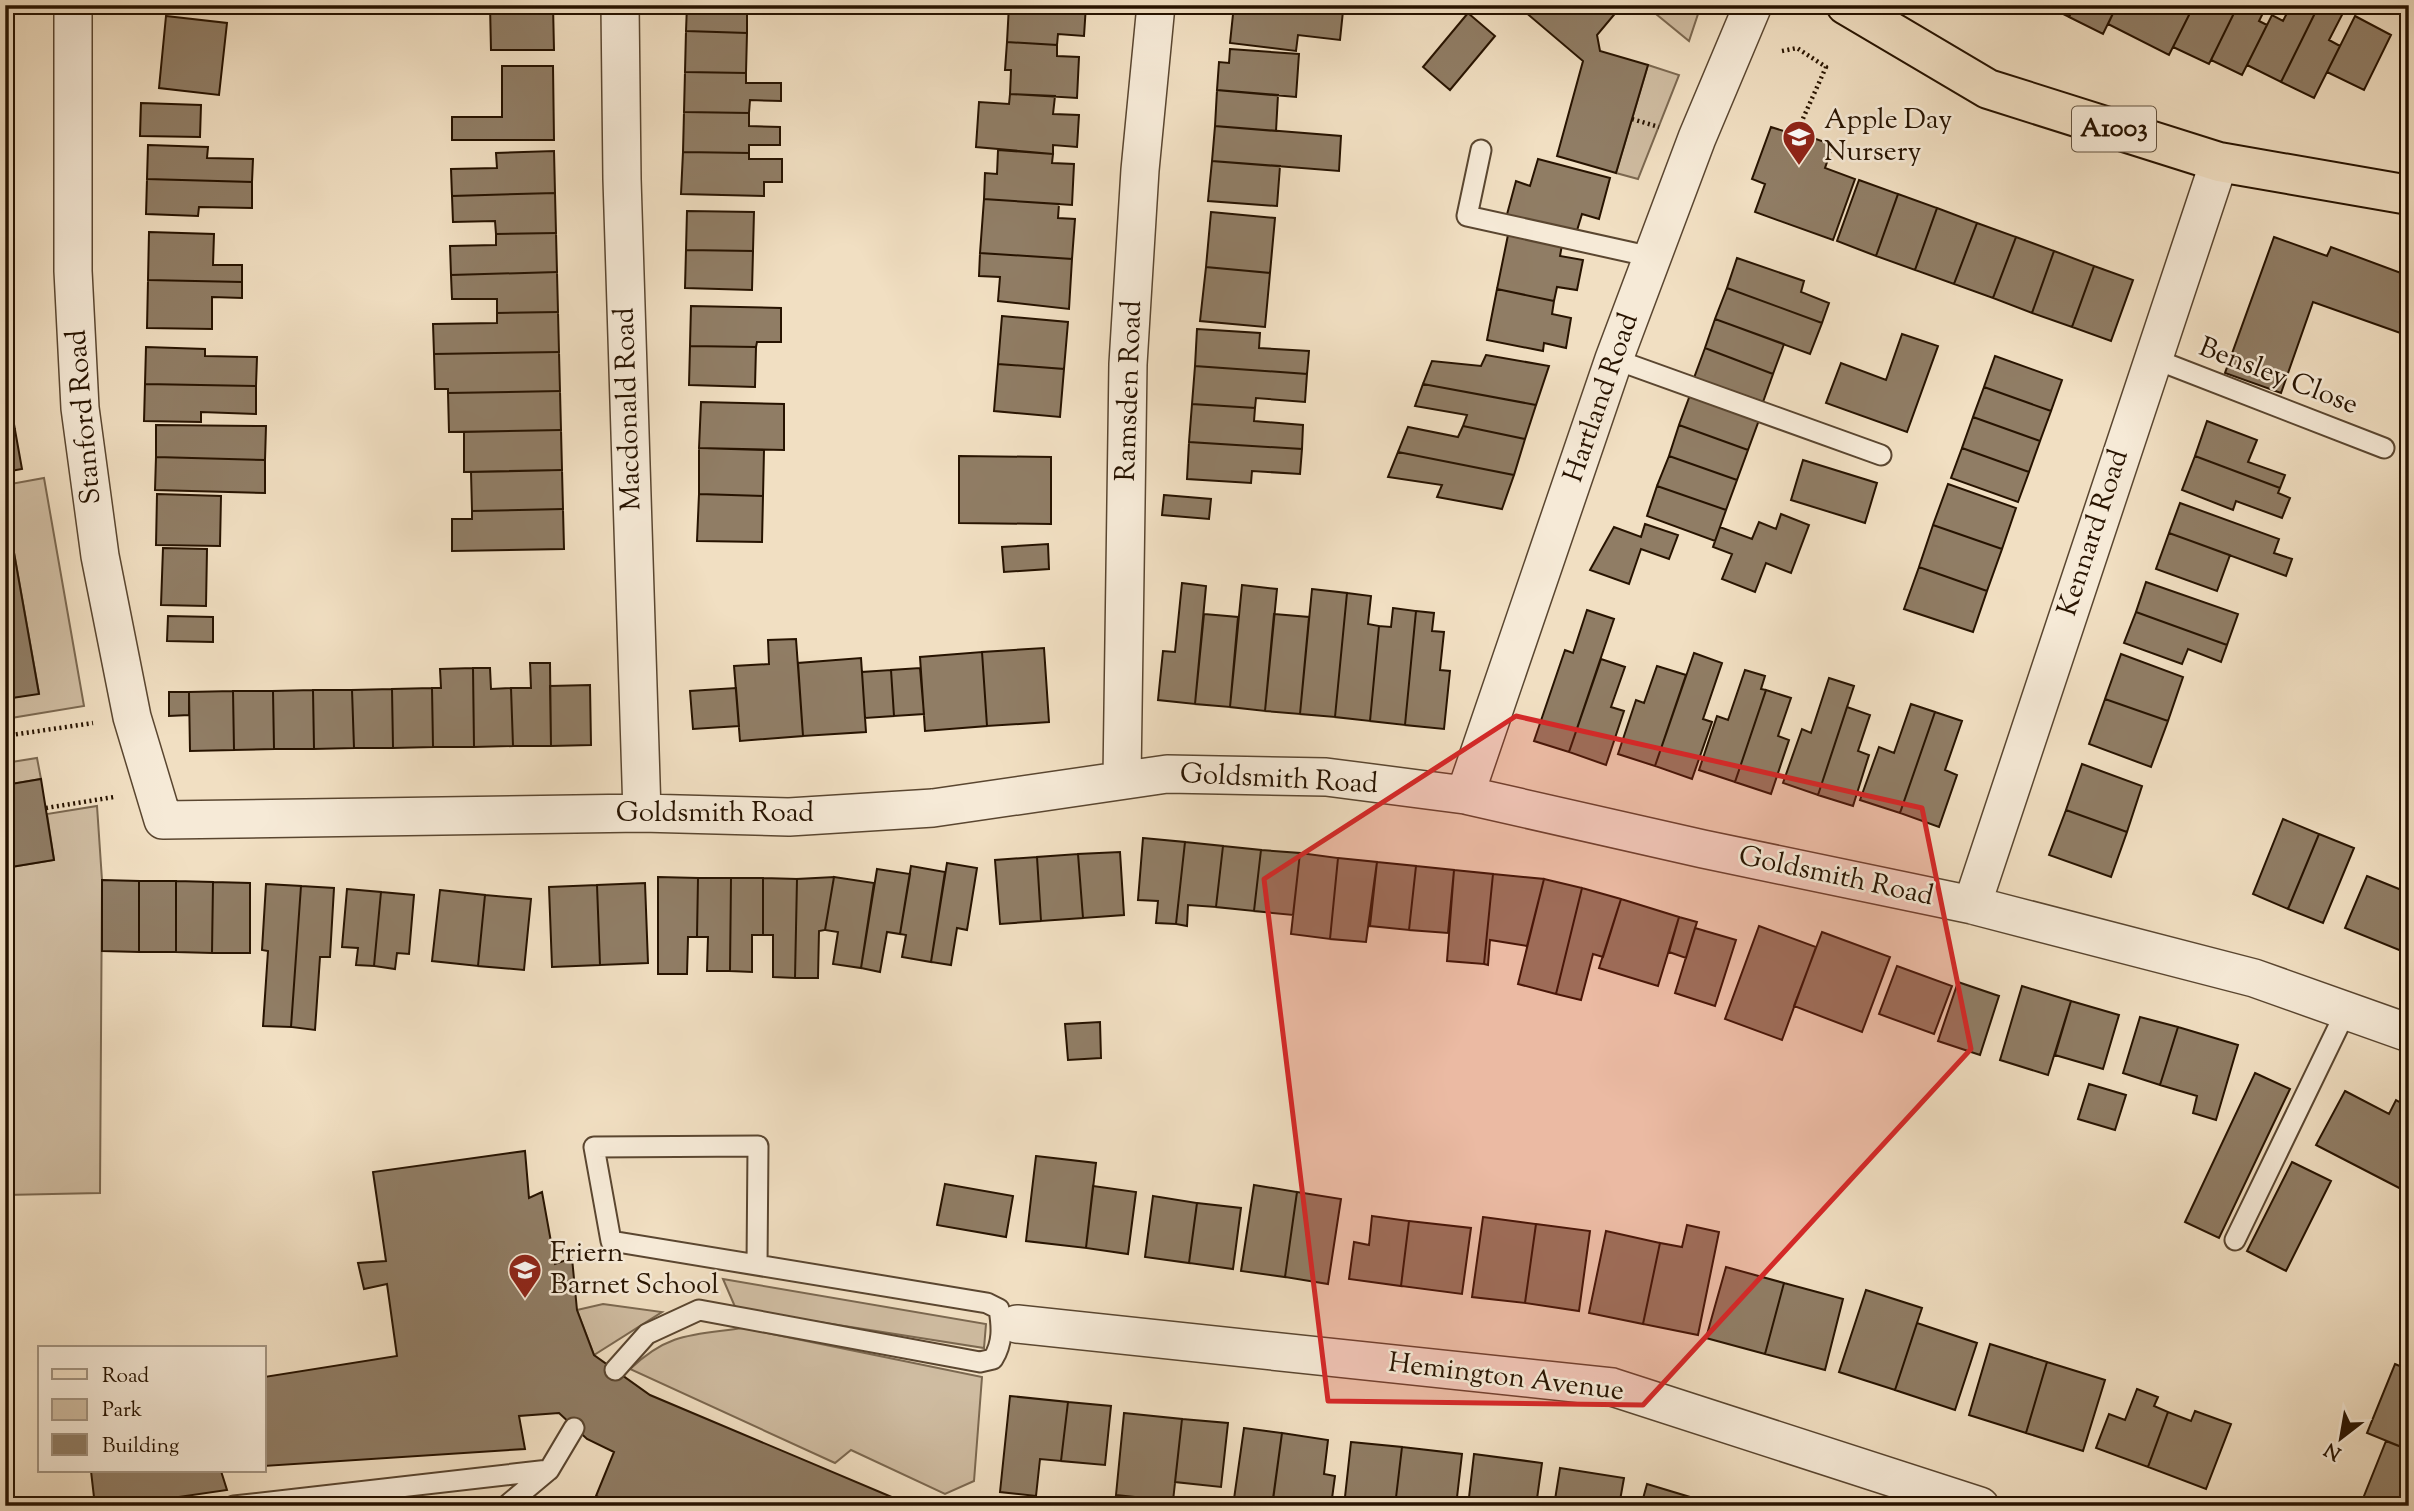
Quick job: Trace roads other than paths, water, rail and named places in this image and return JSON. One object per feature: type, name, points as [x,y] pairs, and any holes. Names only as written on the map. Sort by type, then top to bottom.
[{"type":"main road","name":"A1003","points":[[1846,5],[1988,89],[2219,162],[2407,187]]},
{"type":"street","name":"Stanford Road","points":[[73,5],[72,271],[80,408],[100,556],[132,717],[159,805]]},
{"type":"street","name":"Macdonald Road","points":[[620,5],[622,193],[642,813]]},
{"type":"street","name":"Ramsden Road","points":[[1122,779],[1128,364],[1140,170],[1156,5]]},
{"type":"street","name":"Hartland Road","points":[[1465,795],[1614,359],[1697,138],[1753,5]]},
{"type":"street","name":"Kennard Road","points":[[1972,905],[2219,162]]},
{"type":"street","name":"Goldsmith Road","points":[[159,805],[789,817],[933,808],[1167,774],[1326,777],[1465,795],[1972,905],[2254,978],[2409,1033]]},
{"type":"street","name":"Hemington Avenue","points":[[1009,1324],[1612,1387],[1980,1506]]},
{"type":"lane","points":[[1481,150],[1467,216],[1652,257]]},
{"type":"lane","name":"Bensley Close","points":[[2152,358],[2384,447]]},
{"type":"lane","points":[[1614,359],[1881,455]]},
{"type":"lane","points":[[2235,1240],[2346,1011]]},
{"type":"lane","points":[[615,1370],[647,1335],[699,1310],[980,1362],[993,1359],[1009,1324],[999,1309],[987,1303],[611,1241],[594,1147],[758,1146],[757,1265]]},
{"type":"lane","points":[[506,1506],[549,1470],[575,1428]]},
{"type":"lane","points":[[234,1506],[549,1470]]},
{"type":"place","name":"Apple Day Nursery","points":[[1799,167]]},
{"type":"place","name":"Friern Barnet School","points":[[525,1300]]}]
